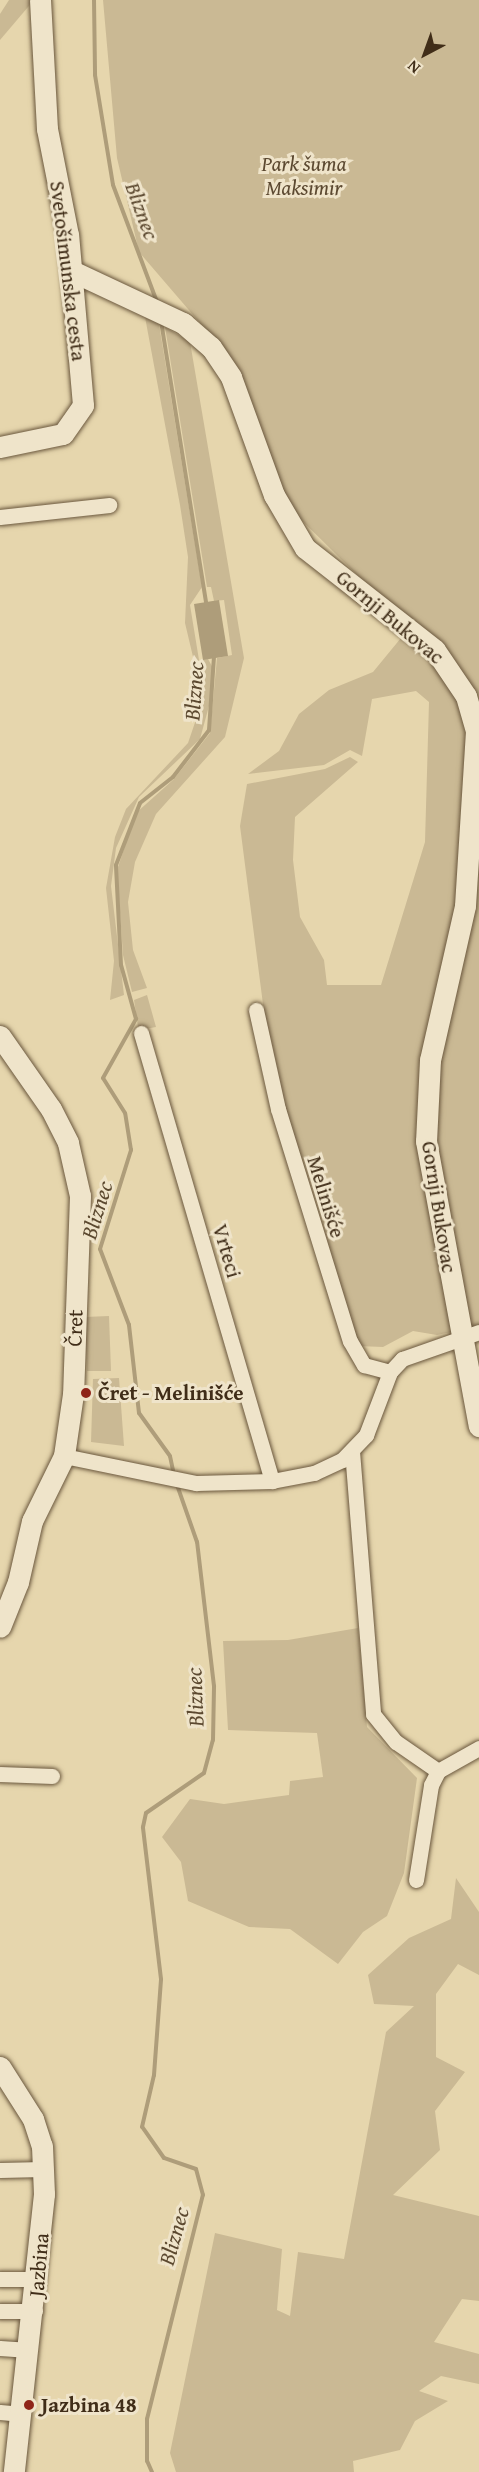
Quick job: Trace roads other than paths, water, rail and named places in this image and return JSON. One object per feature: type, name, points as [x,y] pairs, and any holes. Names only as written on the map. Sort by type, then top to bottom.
[{"type":"street","name":"Svetošimunska cesta","points":[[0,447],[52,439],[80,416],[83,405],[72,271],[47,129],[40,0]]},
{"type":"street","name":"Gornji Bukovac","points":[[72,271],[170,317],[211,347],[231,377],[274,495],[305,548],[435,650],[458,677],[472,714],[476,731],[465,906],[430,1060],[426,1141],[470,1335],[479,1426]]},
{"type":"street","points":[[0,517],[109,505]]},
{"type":"street","name":"Melinišće","points":[[256,1010],[278,1109],[350,1341],[364,1365],[390,1372]]},
{"type":"street","name":"Vrteci","points":[[141,1033],[272,1481]]},
{"type":"street","name":"Čret","points":[[0,1036],[51,1109],[68,1143],[79,1187],[73,1394],[64,1456],[32,1521],[18,1582],[0,1627]]},
{"type":"street","points":[[64,1456],[196,1483],[272,1481],[314,1473],[352,1451],[376,1418],[390,1372],[410,1353],[470,1335]]},
{"type":"street","points":[[352,1451],[373,1714],[396,1742],[438,1771]]},
{"type":"street","points":[[416,1880],[428,1793],[438,1771],[479,1748]]},
{"type":"street","points":[[0,1774],[52,1776]]},
{"type":"street","name":"Jazbina","points":[[0,2067],[33,2119],[43,2169],[35,2311],[22,2414],[9,2468]]},
{"type":"street","points":[[0,2170],[43,2169]]},
{"type":"street","points":[[0,2279],[38,2279]]},
{"type":"street","points":[[0,2311],[35,2311]]},
{"type":"street","points":[[0,2348],[29,2350]]},
{"type":"street","points":[[0,2412],[22,2414]]},
{"type":"waterway","name":"Bliznec","points":[[94,0],[95,75],[113,185],[157,302]]},
{"type":"waterway","name":"Bliznec","points":[[161,321],[207,607]]},
{"type":"waterway","name":"Bliznec","points":[[174,1475],[170,1456],[139,1413],[129,1325],[100,1249],[131,1150],[125,1113],[103,1078],[136,1019],[121,965],[116,865],[140,803],[173,777],[209,730],[214,656]]},
{"type":"waterway","name":"Bliznec","points":[[152,2472],[147,2461],[147,2419],[203,2195],[196,2169],[164,2158],[142,2127],[154,2075],[161,1979],[143,1827],[146,1813],[204,1773],[213,1740],[214,1686],[197,1542],[176,1482]]},
{"type":"place","name":"Čret - Melinišće","points":[[86,1393]]},
{"type":"place","name":"Jazbina 48","points":[[29,2405]]},
{"type":"park label","name":"Park šuma Maksimir","points":[[304,176]]}]
